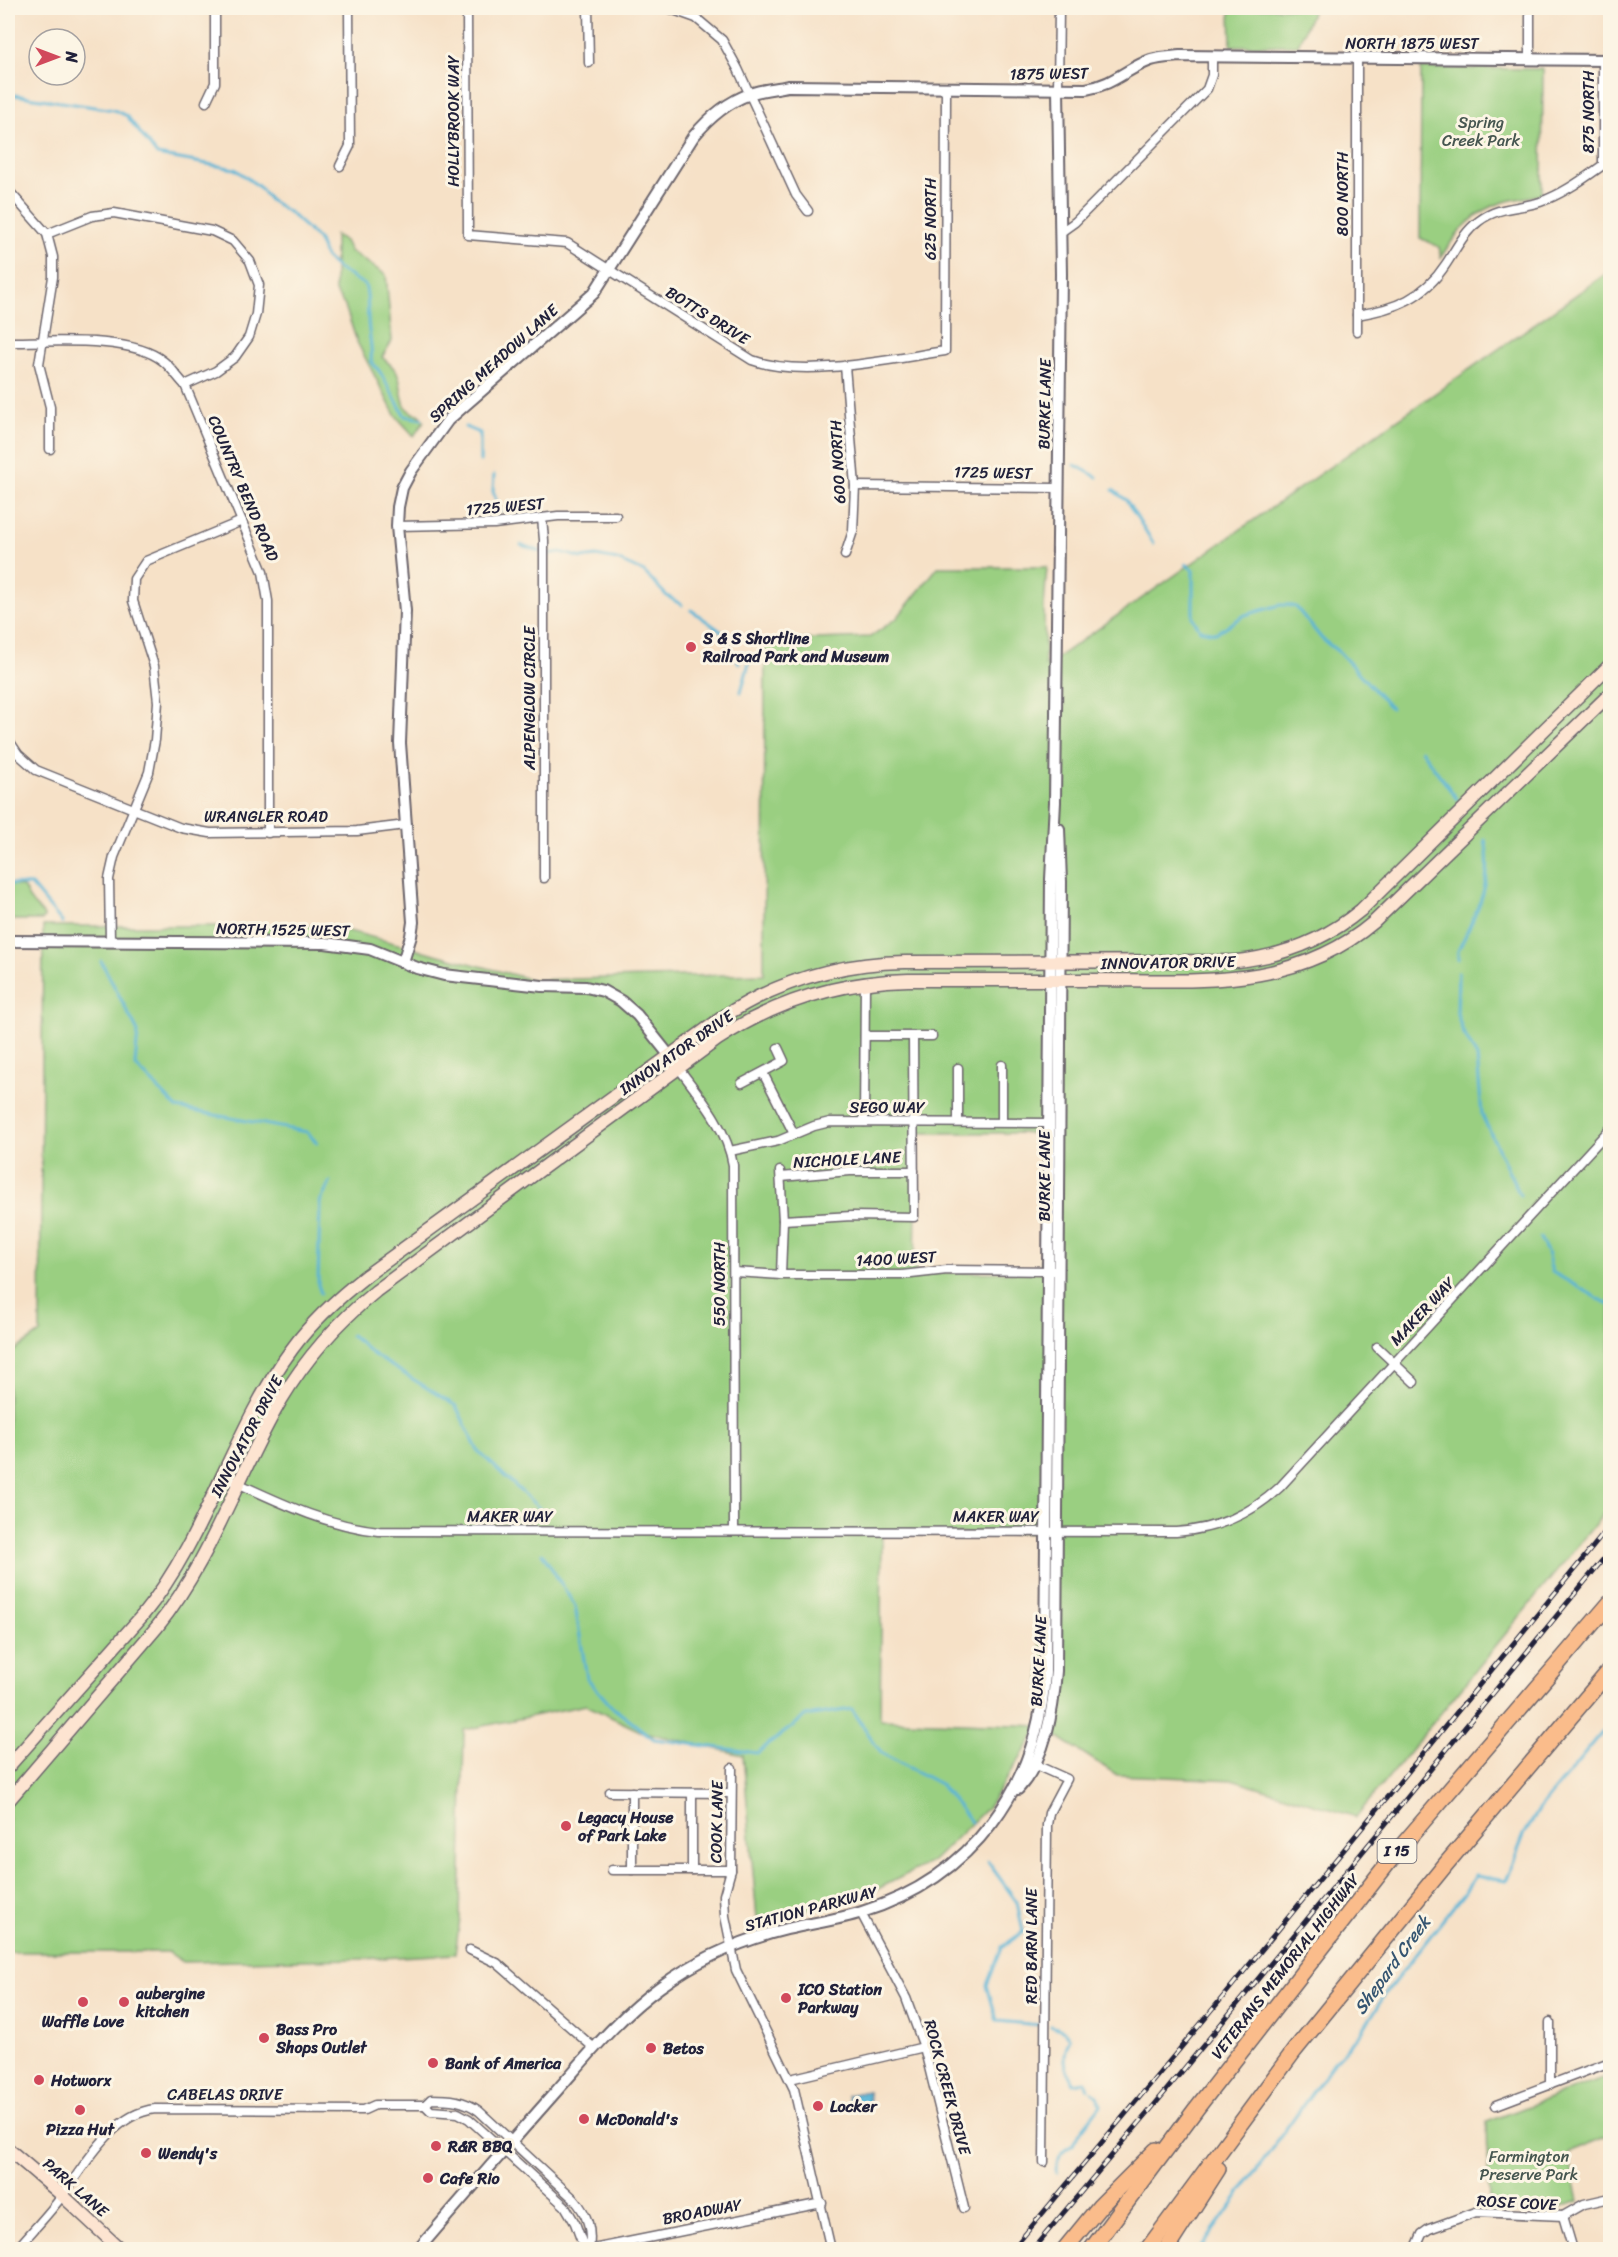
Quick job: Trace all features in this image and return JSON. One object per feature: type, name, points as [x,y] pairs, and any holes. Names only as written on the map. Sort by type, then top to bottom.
[{"type":"highway","name":"VETERANS MEMORIAL HIGHWAY","points":[[1091,2250],[1196,2109],[1395,1854],[1611,1603]]},
{"type":"highway","name":"I 15","points":[[1147,2250],[1294,2051],[1446,1864],[1611,1670]]},
{"type":"highway","points":[[1166,2250],[1294,2051]]},
{"type":"highway","points":[[1064,2250],[1100,2206],[1196,2109]]},
{"type":"main road","name":"INNOVATOR DRIVE","points":[[8,1767],[142,1616],[162,1590],[184,1554],[275,1374],[305,1332],[328,1308],[367,1275],[723,1017],[749,1000],[795,980],[825,971],[889,962],[1244,960],[1291,949],[1329,933],[1361,910],[1611,665]]},
{"type":"main road","name":"INNOVATOR DRIVE","points":[[8,1801],[173,1607],[200,1564],[273,1414],[291,1383],[348,1315],[386,1284],[732,1030],[768,1011],[815,993],[865,983],[908,980],[1234,979],[1292,968],[1333,951],[1374,922],[1611,693]]},
{"type":"main road","name":"PARK LANE","points":[[8,2149],[121,2250]]},
{"type":"street","points":[[206,102],[215,82],[215,8]]},
{"type":"street","points":[[340,166],[350,146],[349,8]]},
{"type":"street","name":"HOLLYBROOK WAY","points":[[467,8],[468,235]]},
{"type":"street","points":[[588,8],[589,63]]},
{"type":"street","points":[[668,8],[696,18],[722,40],[750,94],[796,195],[808,211]]},
{"type":"street","name":"BURKE LANE","points":[[1009,1797],[1031,1763],[1044,1686],[1051,1531],[1055,962],[1061,862],[1055,802],[1061,232],[1059,8]]},
{"type":"street","points":[[1530,8],[1530,59]]},
{"type":"street","name":"1875 WEST","points":[[750,94],[788,86],[1086,89],[1101,87],[1151,60],[1180,56],[1212,56]]},
{"type":"street","points":[[1061,232],[1075,222],[1207,89],[1212,75],[1212,56]]},
{"type":"street","name":"NORTH 1875 WEST","points":[[1212,56],[1607,60]]},
{"type":"street","name":"800 NORTH","points":[[1358,58],[1358,331]]},
{"type":"street","name":"875 NORTH","points":[[1358,315],[1386,310],[1418,294],[1432,281],[1467,232],[1479,220],[1511,206],[1537,203],[1553,197],[1603,165],[1607,60]]},
{"type":"street","name":"625 NORTH","points":[[945,351],[946,88]]},
{"type":"street","name":"SPRING MEADOW LANE","points":[[403,962],[413,922],[400,743],[405,611],[397,526],[402,488],[430,443],[448,420],[594,293],[693,137],[718,111],[750,94]]},
{"type":"street","points":[[8,190],[47,234],[53,257],[54,277],[39,364],[50,406],[50,448]]},
{"type":"street","points":[[47,234],[92,216],[114,213],[212,231],[233,241],[250,261],[259,285],[256,314],[249,337],[235,357],[185,385]]},
{"type":"street","name":"BOTTS DRIVE","points":[[468,235],[567,243],[752,360],[777,367],[845,366],[945,351]]},
{"type":"street","name":"COUNTRY BEND ROAD","points":[[8,342],[118,343],[142,348],[163,360],[185,385],[264,572],[268,600],[268,833]]},
{"type":"street","name":"600 NORTH","points":[[845,366],[855,486],[853,531],[845,555]]},
{"type":"street","name":"1725 WEST","points":[[855,486],[1058,488]]},
{"type":"street","name":"1725 WEST","points":[[397,526],[494,525],[558,516],[616,516]]},
{"type":"street","name":"ALPENGLOW CIRCLE","points":[[542,518],[544,540],[544,878]]},
{"type":"street","points":[[110,941],[109,879],[114,857],[149,772],[155,740],[158,702],[154,666],[133,601],[134,579],[146,561],[242,521]]},
{"type":"street","name":"WRANGLER ROAD","points":[[8,739],[18,754],[36,770],[181,828],[210,833],[268,833],[357,831],[406,825]]},
{"type":"street","name":"NORTH 1525 WEST","points":[[8,941],[336,943],[370,949],[425,971],[444,975],[542,986],[586,987],[603,992],[621,1001],[637,1015],[669,1055]]},
{"type":"street","name":"BURKE LANE","points":[[1053,1271],[1049,1123],[1055,980]]},
{"type":"street","points":[[864,1122],[865,983]]},
{"type":"street","points":[[865,1036],[932,1036]]},
{"type":"street","points":[[781,1275],[783,1220],[852,1216],[914,1217],[913,1036]]},
{"type":"street","points":[[742,1083],[784,1061],[778,1048]]},
{"type":"street","name":"550 NORTH","points":[[669,1055],[720,1126],[730,1151],[734,1175],[734,1531]]},
{"type":"street","points":[[1002,1065],[1002,1122]]},
{"type":"street","points":[[958,1068],[958,1122]]},
{"type":"street","points":[[763,1073],[794,1134]]},
{"type":"street","name":"SEGO WAY","points":[[730,1151],[778,1141],[830,1122],[1049,1123]]},
{"type":"street","name":"MAKER WAY","points":[[222,1476],[319,1518],[370,1530],[1176,1532],[1212,1527],[1258,1506],[1280,1487],[1611,1129]]},
{"type":"street","name":"NICHOLE LANE","points":[[783,1220],[780,1174],[914,1171]]},
{"type":"street","name":"1400 WEST","points":[[734,1272],[781,1275],[910,1275],[947,1270],[1053,1271]]},
{"type":"street","points":[[1377,1347],[1414,1382]]},
{"type":"street","name":"RED BARN LANE","points":[[1031,1763],[1067,1779],[1049,1813],[1047,1825],[1044,2162]]},
{"type":"street","name":"COOK LANE","points":[[732,1768],[731,1870],[723,1901],[736,1970],[790,2079],[822,2203],[831,2250]]},
{"type":"street","points":[[610,1792],[731,1793]]},
{"type":"street","points":[[632,1792],[632,1870]]},
{"type":"street","points":[[692,1793],[692,1870]]},
{"type":"street","name":"STATION PARKWAY","points":[[418,2250],[614,2025],[658,1988],[688,1967],[732,1947],[775,1932],[861,1913],[909,1893],[950,1867],[989,1828],[1009,1797]]},
{"type":"street","points":[[612,1870],[731,1870]]},
{"type":"street","name":"ROCK CREEK DRIVE","points":[[861,1913],[906,1998],[924,2047],[964,2208]]},
{"type":"street","points":[[470,1950],[505,1968],[594,2048]]},
{"type":"street","points":[[1550,2022],[1550,2085]]},
{"type":"street","points":[[790,2079],[924,2047]]},
{"type":"street","points":[[1496,2105],[1611,2062]]},
{"type":"street","name":"CABELAS DRIVE","points":[[16,2250],[62,2196],[77,2172],[114,2130],[128,2118],[141,2112],[155,2109],[363,2110],[375,2104],[425,2104],[431,2099],[446,2099],[465,2102],[487,2117],[563,2187],[585,2211],[591,2234],[589,2250]]},
{"type":"street","name":"CABELAS DRIVE","points":[[425,2104],[431,2111],[464,2115],[566,2206],[582,2242],[589,2250]]},
{"type":"street","points":[[1563,2216],[1584,2204],[1611,2198]]},
{"type":"street","name":"BROADWAY","points":[[589,2250],[822,2203]]},
{"type":"street","name":"ROSE COVE","points":[[1414,2250],[1422,2234],[1429,2229],[1476,2212],[1563,2216],[1573,2250]]},
{"type":"green space","points":[[1230,8],[1314,8],[1298,45],[1231,46]]},
{"type":"green space","name":"Spring Creek Park","points":[[1421,68],[1543,69],[1542,194],[1504,202],[1484,211],[1460,231],[1441,257],[1439,247],[1420,238]]},
{"type":"green space","points":[[335,235],[345,241],[350,251],[386,275],[392,341],[382,357],[399,377],[407,409],[419,414],[424,421],[414,436],[395,415],[357,342],[345,306],[335,292]]},
{"type":"green space","points":[[1610,271],[1610,1506],[1356,1817],[1235,1780],[1117,1775],[1041,1726],[988,1807],[933,1861],[860,1898],[757,1919],[743,1755],[640,1731],[586,1705],[464,1730],[460,1918],[455,1954],[361,1959],[183,1962],[168,1952],[8,1952],[8,1355],[40,1333],[43,926],[330,926],[533,980],[764,974],[765,641],[870,637],[897,618],[938,567],[1047,567],[1044,607],[1045,666]],"holes":[[[917,1133],[1041,1133],[1041,1272],[915,1273]],[[1039,1533],[1041,1726],[880,1720],[882,1535]]]},
{"type":"green space","points":[[8,884],[23,887],[45,918],[42,920],[8,920]]},
{"type":"green space","name":"Farmington Preserve Park","points":[[1610,2075],[1610,2136],[1568,2153],[1579,2201],[1558,2211],[1489,2206],[1487,2122]]},
{"type":"water","points":[[868,2091],[870,2103],[850,2107],[847,2095]]},
{"type":"waterway","points":[[8,94],[114,110],[127,116],[157,155],[235,169],[258,186],[270,200],[290,213],[318,239],[325,257],[338,269],[365,285],[371,361],[380,372],[405,416],[422,419]]},
{"type":"waterway","points":[[465,427],[480,433],[480,461]]},
{"type":"waterway","name":"Shepard Creek","points":[[1075,465],[1097,477]]},
{"type":"waterway","points":[[494,475],[493,491],[500,512]]},
{"type":"waterway","name":"Shepard Creek","points":[[1113,490],[1126,500],[1154,544]]},
{"type":"waterway","points":[[521,545],[548,554],[561,552],[582,558],[596,556],[617,560],[644,572],[667,596],[682,605]]},
{"type":"waterway","name":"Shepard Creek","points":[[1186,564],[1193,570],[1193,618],[1200,630],[1216,633],[1245,615],[1280,605],[1296,607],[1322,639],[1340,653],[1391,708]]},
{"type":"waterway","points":[[691,610],[722,632],[739,663]]},
{"type":"waterway","points":[[741,692],[749,663]]},
{"type":"waterway","name":"Shepard Creek","points":[[1421,750],[1457,799]]},
{"type":"waterway","name":"Shepard Creek","points":[[1458,959],[1458,951],[1477,911],[1485,884],[1487,870],[1485,840]]},
{"type":"waterway","name":"Shepard Creek","points":[[8,884],[31,885],[62,922]]},
{"type":"waterway","name":"Shepard Creek","points":[[101,961],[138,1032],[135,1065],[177,1108],[307,1132],[317,1143]]},
{"type":"waterway","name":"Shepard Creek","points":[[1458,972],[1457,1014],[1463,1032],[1477,1057],[1482,1115],[1520,1195]]},
{"type":"waterway","name":"Shepard Creek","points":[[321,1293],[318,1285],[320,1202],[330,1182]]},
{"type":"waterway","name":"Shepard Creek","points":[[1540,1238],[1547,1252],[1552,1272],[1610,1305]]},
{"type":"waterway","name":"Shepard Creek","points":[[351,1335],[374,1355],[456,1406],[478,1451],[541,1510]]},
{"type":"waterway","name":"Shepard Creek","points":[[542,1553],[575,1606],[587,1678],[612,1707],[654,1739],[757,1753],[806,1716],[852,1709],[881,1753],[940,1784],[971,1822]]},
{"type":"waterway","name":"Shepard Creek","points":[[1199,2250],[1334,2062],[1361,2033],[1388,1990],[1476,1876],[1506,1881],[1524,1835],[1540,1808],[1610,1723]]},
{"type":"waterway","name":"Shepard Creek","points":[[988,1862],[1017,1902],[1023,1932],[1002,1947],[987,1985],[997,2021],[1040,2025]]},
{"type":"waterway","name":"Shepard Creek","points":[[1051,2026],[1062,2030],[1070,2039],[1065,2056],[1068,2072],[1074,2083],[1085,2081],[1088,2089]]},
{"type":"waterway","name":"Shepard Creek","points":[[1057,2172],[1060,2156],[1073,2145],[1101,2105],[1097,2096],[1092,2092]]},
{"type":"railway","points":[[1012,2250],[1610,1526]]},
{"type":"railway","points":[[1032,2250],[1151,2109],[1610,1551]]},
{"type":"place","name":"S & S Shortline Railroad Park and Museum","points":[[691,647]]},
{"type":"place","name":"Legacy House of Park Lake","points":[[566,1826]]},
{"type":"place","name":"ICO Station Parkway","points":[[786,1998]]},
{"type":"place","name":"Waffle Love","points":[[83,2002]]},
{"type":"place","name":"aubergine kitchen","points":[[124,2002]]},
{"type":"place","name":"Bass Pro Shops Outlet","points":[[264,2038]]},
{"type":"place","name":"Betos","points":[[651,2048]]},
{"type":"place","name":"Bank of America","points":[[433,2063]]},
{"type":"place","name":"Hotworx","points":[[39,2080]]},
{"type":"place","name":"Locker","points":[[818,2106]]},
{"type":"place","name":"Pizza Hut","points":[[80,2110]]},
{"type":"place","name":"McDonald's","points":[[584,2119]]},
{"type":"place","name":"R&R BBQ","points":[[436,2146]]},
{"type":"place","name":"Wendy's","points":[[146,2153]]},
{"type":"place","name":"Cafe Rio","points":[[428,2178]]}]
